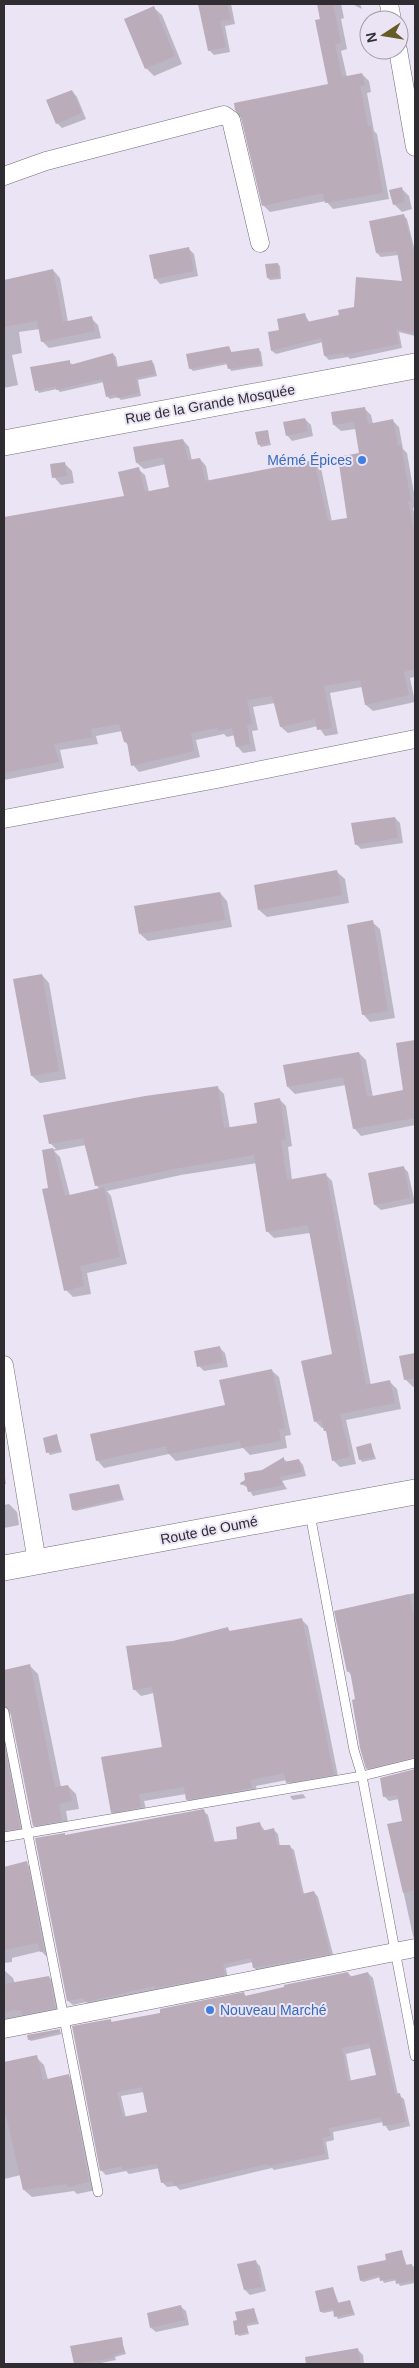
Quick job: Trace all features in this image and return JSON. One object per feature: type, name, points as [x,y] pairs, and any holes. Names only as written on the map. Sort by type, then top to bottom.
[{"type":"street","points":[[400,60],[415,147]]},
{"type":"street","points":[[4,176],[46,161],[224,115],[232,120],[260,243]]},
{"type":"street","name":"Rue de la Grande Mosquée","points":[[4,442],[415,366]]},
{"type":"street","points":[[4,819],[217,780],[415,739]]},
{"type":"street","points":[[4,1365],[37,1562]]},
{"type":"street","name":"Route de Oumé","points":[[4,1568],[415,1492]]},
{"type":"street","points":[[4,2029],[415,1948]]},
{"type":"lane","points":[[309,1511],[415,2056]]},
{"type":"lane","points":[[4,1712],[98,2192]]},
{"type":"lane","points":[[4,1837],[362,1776],[415,1763]]},
{"type":"building","points":[[198,4],[227,4],[231,19],[220,21],[226,47],[208,51]]},
{"type":"building","points":[[317,4],[333,4],[341,43],[335,44],[342,77],[362,73],[365,85],[360,86],[368,126],[371,126],[383,193],[325,203],[323,193],[262,206],[241,118],[235,110],[234,103],[328,84],[315,20],[320,19]]},
{"type":"building","points":[[154,6],[175,56],[145,69],[124,19]]},
{"type":"building","points":[[72,90],[82,113],[56,124],[46,100]]},
{"type":"building","points":[[402,187],[405,202],[393,205],[389,190]]},
{"type":"building","points":[[404,214],[413,250],[415,249],[415,334],[396,329],[399,344],[344,355],[344,353],[324,356],[321,338],[271,351],[268,332],[279,330],[277,319],[305,313],[307,322],[339,315],[338,310],[354,307],[356,277],[402,281],[397,251],[376,253],[369,221]]},
{"type":"building","points":[[189,247],[194,271],[154,279],[149,255]]},
{"type":"building","points":[[278,263],[279,277],[267,278],[265,264]]},
{"type":"building","points":[[53,269],[63,322],[92,316],[95,331],[41,342],[37,321],[4,327],[4,280]]},
{"type":"building","points":[[229,346],[231,352],[259,348],[261,364],[228,369],[226,362],[189,369],[186,354]]},
{"type":"building","points":[[113,353],[116,367],[152,360],[155,374],[136,378],[139,393],[117,398],[116,394],[106,397],[102,379],[56,390],[56,386],[35,391],[30,367],[70,360],[70,365]]},
{"type":"building","points":[[365,407],[368,424],[393,419],[398,446],[401,445],[411,501],[408,501],[415,537],[415,669],[404,672],[409,695],[365,705],[360,680],[324,686],[332,728],[317,730],[315,719],[280,727],[272,696],[247,700],[252,724],[247,725],[250,744],[236,747],[232,728],[219,731],[218,728],[191,733],[194,751],[131,766],[127,742],[124,742],[119,724],[91,729],[92,737],[54,744],[59,762],[4,773],[4,517],[124,496],[118,472],[139,467],[145,492],[169,487],[163,457],[136,463],[133,447],[183,439],[188,460],[200,458],[205,481],[314,460],[328,521],[347,518],[338,457],[359,453],[354,422],[333,425],[331,412]]},
{"type":"building","points":[[305,418],[308,431],[286,436],[283,422]]},
{"type":"building","points":[[268,430],[270,443],[258,445],[255,432]]},
{"type":"building","points":[[65,462],[67,476],[52,478],[50,464]]},
{"type":"building","points":[[395,817],[398,838],[355,845],[351,823]]},
{"type":"building","points":[[337,870],[342,895],[258,910],[254,885]]},
{"type":"building","points":[[220,892],[225,920],[139,934],[134,906]]},
{"type":"building","points":[[373,920],[388,1011],[362,1015],[347,925]]},
{"type":"building","points":[[42,974],[59,1071],[31,1076],[13,979]]},
{"type":"building","points":[[415,1040],[415,1118],[353,1129],[343,1077],[287,1087],[283,1065],[359,1052],[367,1097],[403,1090],[396,1043]]},
{"type":"building","points":[[218,1086],[224,1128],[257,1123],[254,1103],[280,1098],[286,1140],[281,1140],[287,1180],[326,1173],[366,1385],[390,1380],[395,1403],[340,1414],[350,1457],[332,1461],[326,1431],[324,1431],[321,1420],[314,1422],[301,1361],[332,1354],[308,1225],[266,1232],[254,1155],[174,1169],[95,1186],[83,1138],[49,1144],[43,1115],[145,1096]]},
{"type":"building","points":[[53,1148],[65,1196],[104,1187],[120,1257],[80,1266],[84,1286],[64,1291],[42,1189],[48,1188],[42,1150]]},
{"type":"building","points":[[404,1166],[410,1198],[374,1205],[368,1173]]},
{"type":"building","points":[[220,1346],[223,1362],[197,1367],[194,1351]]},
{"type":"building","points":[[415,1353],[415,1378],[404,1380],[399,1356]]},
{"type":"building","points":[[272,1369],[285,1428],[279,1429],[281,1441],[241,1448],[240,1441],[168,1454],[166,1446],[96,1461],[90,1434],[225,1405],[219,1380]]},
{"type":"building","points":[[57,1434],[60,1450],[46,1453],[43,1438]]},
{"type":"building","points":[[371,1443],[374,1457],[359,1460],[356,1447]]},
{"type":"building","points":[[284,1457],[284,1462],[299,1459],[302,1472],[279,1477],[284,1485],[248,1492],[246,1484],[241,1485],[240,1483],[245,1480],[244,1473],[262,1470]]},
{"type":"building","points":[[119,1484],[122,1498],[72,1510],[69,1494]]},
{"type":"building","points":[[409,1594],[415,1622],[415,1757],[366,1769],[360,1748],[352,1700],[355,1699],[350,1671],[347,1672],[334,1611]]},
{"type":"building","points":[[302,1618],[334,1775],[286,1783],[284,1773],[250,1780],[252,1788],[186,1800],[184,1787],[139,1794],[141,1807],[111,1813],[101,1757],[162,1747],[152,1687],[133,1690],[126,1646],[173,1641],[228,1627],[229,1631]]},
{"type":"building","points":[[30,1664],[55,1787],[68,1785],[72,1801],[59,1804],[62,1821],[33,1826],[10,1711],[4,1706],[4,1670]]},
{"type":"building","points":[[4,1743],[20,1828],[4,1831]]},
{"type":"building","points":[[415,1769],[415,1890],[403,1893],[387,1824],[402,1821],[397,1795],[383,1797],[380,1778]]},
{"type":"building","points":[[204,1809],[213,1842],[237,1839],[236,1827],[260,1822],[262,1831],[274,1828],[277,1845],[290,1845],[302,1894],[314,1891],[330,1954],[253,1968],[251,1958],[223,1964],[225,1975],[155,1988],[155,1986],[85,2002],[84,1998],[67,2001],[35,1838],[65,1833],[65,1835]]},
{"type":"building","points":[[27,1861],[44,1951],[40,1952],[38,1943],[4,1950],[4,1867]]},
{"type":"building","points":[[348,1972],[349,1977],[368,1972],[395,2094],[400,2093],[406,2122],[383,2126],[381,2117],[329,2128],[330,2136],[322,2138],[325,2154],[268,2166],[267,2164],[174,2186],[173,2181],[161,2183],[157,2164],[123,2170],[122,2166],[100,2171],[72,2026],[111,2019],[111,2022],[160,2013],[160,2009],[244,1992],[245,1996],[284,1987],[284,1985]],"holes":[[[369,2043],[376,2075],[348,2081],[342,2048]],[[142,2087],[147,2112],[123,2117],[117,2092]]]},
{"type":"building","points":[[49,1976],[55,2008],[22,2015],[21,2010],[17,2011],[17,2009],[6,2012],[4,1984]]},
{"type":"building","points":[[60,2029],[60,2032],[28,2040],[27,2035]]},
{"type":"building","points":[[37,2055],[43,2080],[69,2074],[89,2182],[68,2187],[67,2184],[23,2190],[6,2115],[4,2115],[4,2062]]},
{"type":"building","points":[[402,2250],[405,2265],[412,2264],[415,2280],[396,2284],[395,2278],[380,2281],[379,2275],[360,2281],[357,2266],[386,2260],[385,2254]]},
{"type":"building","points":[[256,2260],[262,2287],[244,2290],[237,2264]]},
{"type":"building","points":[[333,2287],[337,2303],[350,2300],[353,2313],[334,2317],[333,2309],[320,2312],[315,2291]]},
{"type":"building","points":[[181,2305],[185,2320],[150,2328],[147,2313]]},
{"type":"building","points":[[254,2308],[257,2321],[246,2324],[248,2332],[235,2335],[233,2321],[237,2320],[235,2312]]},
{"type":"building","points":[[122,2337],[124,2352],[113,2355],[114,2358],[74,2364],[70,2346]]},
{"type":"building","points":[[358,2348],[361,2364],[306,2364],[305,2357]]},
{"type":"place","name":"Mémé Épices","points":[[362,460]]},
{"type":"place","name":"Nouveau Marché","points":[[210,2010]]}]
